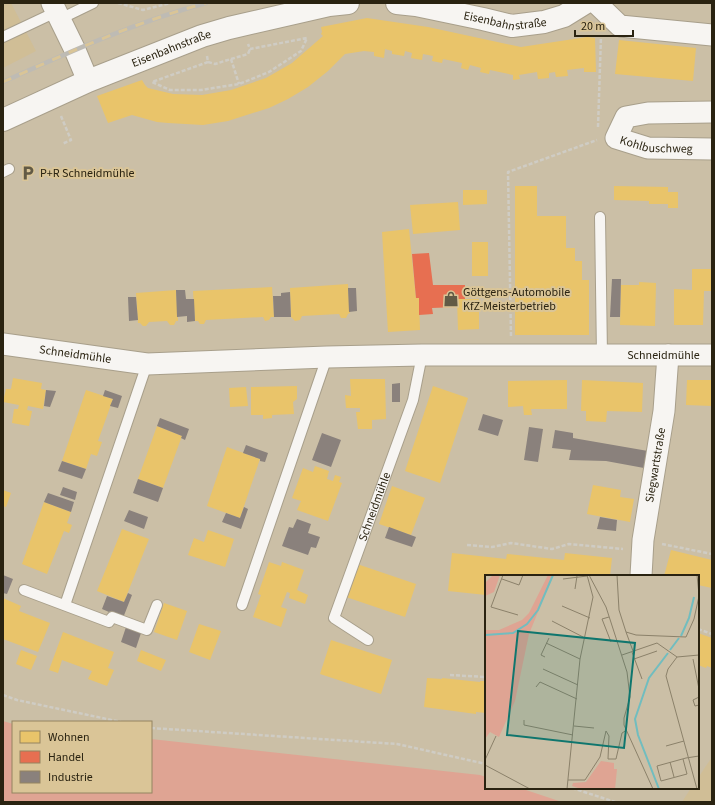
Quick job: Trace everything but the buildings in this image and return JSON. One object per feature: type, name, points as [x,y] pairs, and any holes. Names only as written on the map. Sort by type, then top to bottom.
[{"type":"main road","name":"Eisenbahnstraße","points":[[3,120],[88,81],[202,36],[241,25],[330,5],[348,3]]},
{"type":"main road","name":"Eisenbahnstraße","points":[[397,3],[431,8],[512,26],[544,22],[594,5]]},
{"type":"street","points":[[594,5],[620,26],[712,35]]},
{"type":"street","points":[[56,11],[88,81]]},
{"type":"street","name":"Kohlbuschweg","points":[[712,112],[648,113],[626,117],[607,135],[648,148],[712,149]]},
{"type":"street","name":"Schneidmühle","points":[[3,344],[148,364],[422,355],[712,355]]},
{"type":"street","name":"Siegwartstraße","points":[[641,575],[642,545],[664,411],[668,354]]},
{"type":"lane","points":[[3,37],[56,11],[94,3]]},
{"type":"lane","points":[[600,217],[602,355]]},
{"type":"lane","name":"Schneidmühle","points":[[368,640],[334,618],[413,400],[422,355]]},
{"type":"lane","points":[[242,605],[327,357]]},
{"type":"lane","points":[[65,606],[148,364]]},
{"type":"lane","points":[[24,590],[109,622],[112,617],[147,630],[157,605]]},
{"type":"path","points":[[118,3],[144,10],[170,3]]},
{"type":"path","points":[[511,354],[508,172],[607,135],[594,5]]},
{"type":"path","points":[[241,25],[250,49],[248,54],[215,64],[208,62],[152,82],[170,90],[201,90],[239,84],[269,72],[301,51],[307,38],[250,49]]},
{"type":"path","points":[[202,36],[208,62]]},
{"type":"path","points":[[231,59],[239,84]]},
{"type":"path","points":[[52,98],[71,140],[62,144]]},
{"type":"path","points":[[467,544],[492,547],[511,543],[552,549],[570,544],[642,545],[712,554]]},
{"type":"path","points":[[699,628],[712,634]]},
{"type":"path","points":[[450,675],[485,677]]},
{"type":"path","points":[[3,695],[17,700],[116,721]]},
{"type":"path","points":[[152,728],[397,744],[485,764]]},
{"type":"path","points":[[575,789],[615,802]]},
{"type":"shaded area","points":[[3,3],[11,3],[36,51],[3,68]]},
{"type":"shaded area","points":[[3,721],[12,724],[12,793],[152,793],[152,739],[480,775],[485,777],[485,789],[523,789],[562,802],[3,802]]},
{"type":"shaded area","points":[[712,757],[712,802],[682,802],[690,789],[699,789],[699,776]]},
{"type":"railway","points":[[3,82],[128,28],[206,3]]},
{"type":"place","name":"P+R Schneidmühle","points":[[28,173]]},
{"type":"place","name":"Göttgens-Automobile KfZ-Meisterbetrieb","points":[[451,299]]}]
